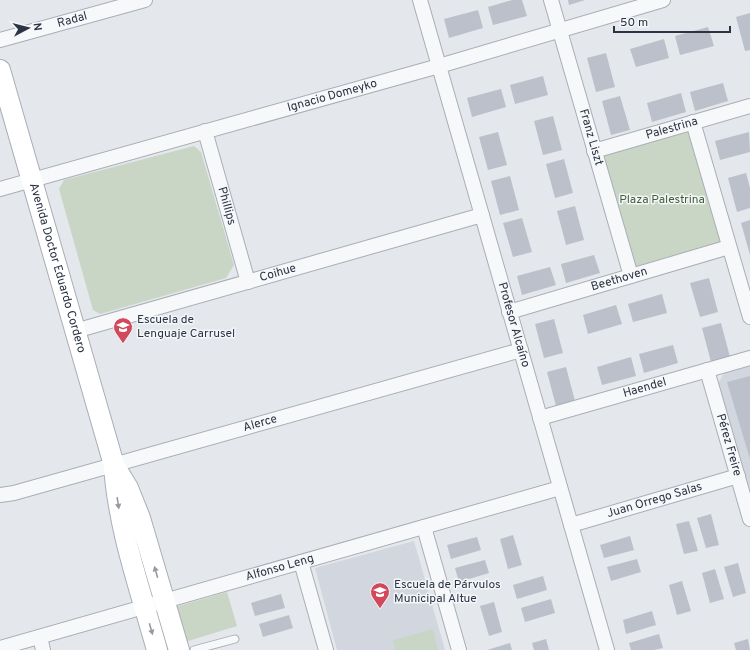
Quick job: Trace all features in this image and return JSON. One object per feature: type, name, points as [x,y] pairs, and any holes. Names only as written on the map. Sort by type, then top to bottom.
[{"type":"main road","name":"Avenida Doctor Eduardo Cordero","points":[[0,70],[114,465],[119,510],[157,650]]},
{"type":"main road","name":"Avenida Doctor Eduardo Cordero","points":[[114,465],[128,488],[134,503],[179,650]]},
{"type":"street","name":"Radal","points":[[0,40],[144,0]]},
{"type":"street","name":"Profesor Alcaíno","points":[[420,0],[607,650]]},
{"type":"street","name":"Franz Liszt","points":[[550,0],[631,276]]},
{"type":"street","name":"Ignacio Domeyko","points":[[0,189],[439,66],[663,0]]},
{"type":"street","name":"Palestrina","points":[[594,151],[750,106]]},
{"type":"street","points":[[693,122],[750,317]]},
{"type":"street","name":"Phillips","points":[[205,131],[248,282]]},
{"type":"street","name":"Coihue","points":[[75,331],[482,216]]},
{"type":"street","name":"Beethoven","points":[[509,312],[730,247]]},
{"type":"street","name":"Alerce","points":[[0,495],[14,493],[521,350]]},
{"type":"street","name":"Haendel","points":[[540,418],[750,358]]},
{"type":"street","name":"Pérez Freire","points":[[707,370],[750,519]]},
{"type":"street","name":"Juan Orrego Salas","points":[[571,525],[738,476]]},
{"type":"street","name":"Alfonso Leng","points":[[0,648],[42,643],[164,601],[560,488]]},
{"type":"street","points":[[424,527],[459,650]]},
{"type":"street","points":[[301,562],[326,650]]},
{"type":"lane","points":[[194,650],[235,639]]},
{"type":"shaded area","points":[[750,364],[750,491],[718,384],[725,371]]},
{"type":"shaded area","name":"Escuela de Párvulos Municipal Altue","points":[[414,541],[445,650],[337,650],[315,568]]},
{"type":"green space","name":"Plaza Palestrina","points":[[688,130],[723,240],[717,246],[638,269],[631,264],[602,160],[607,153]]},
{"type":"green space","points":[[194,146],[201,152],[234,265],[226,278],[100,314],[93,310],[59,189],[64,180]]},
{"type":"green space","points":[[227,592],[237,626],[185,642],[175,607]]},
{"type":"green space","points":[[433,629],[438,650],[395,650],[393,640]]},
{"type":"building","points":[[512,0],[522,0],[527,16],[493,25],[488,7]]},
{"type":"building","points":[[568,0],[585,0],[569,5]]},
{"type":"building","points":[[478,10],[483,28],[449,38],[444,19]]},
{"type":"building","points":[[750,13],[750,50],[745,51],[736,17]]},
{"type":"building","points":[[708,27],[714,46],[680,55],[675,36]]},
{"type":"building","points":[[664,39],[669,58],[636,67],[630,49]]},
{"type":"building","points":[[606,53],[615,87],[596,92],[587,58]]},
{"type":"building","points":[[543,76],[548,95],[515,104],[510,85]]},
{"type":"building","points":[[723,83],[728,101],[695,111],[690,92]]},
{"type":"building","points":[[501,89],[506,107],[472,117],[467,98]]},
{"type":"building","points":[[681,93],[686,112],[652,122],[647,103]]},
{"type":"building","points":[[620,96],[630,130],[611,135],[602,101]]},
{"type":"building","points":[[553,116],[562,150],[543,155],[534,121]]},
{"type":"building","points":[[498,132],[507,165],[488,170],[479,137]]},
{"type":"building","points":[[749,132],[750,152],[720,160],[715,141]]},
{"type":"building","points":[[564,159],[573,193],[555,198],[546,164]]},
{"type":"building","points":[[746,173],[750,188],[750,208],[737,212],[728,178]]},
{"type":"building","points":[[510,176],[519,210],[500,215],[491,181]]},
{"type":"building","points":[[575,206],[584,240],[566,245],[557,211]]},
{"type":"building","points":[[522,218],[532,252],[513,257],[503,223]]},
{"type":"building","points":[[750,220],[750,255],[741,223]]},
{"type":"building","points":[[594,255],[600,273],[566,283],[561,264]]},
{"type":"building","points":[[550,267],[556,285],[522,295],[517,276]]},
{"type":"building","points":[[709,278],[718,312],[700,317],[690,283]]},
{"type":"building","points":[[662,294],[667,313],[633,322],[628,304]]},
{"type":"building","points":[[616,305],[622,324],[588,334],[583,315]]},
{"type":"building","points":[[554,319],[563,353],[544,358],[535,324]]},
{"type":"building","points":[[721,323],[730,357],[711,362],[702,328]]},
{"type":"building","points":[[673,345],[678,363],[644,373],[639,354]]},
{"type":"building","points":[[631,357],[636,376],[602,385],[597,367]]},
{"type":"building","points":[[566,367],[575,401],[556,406],[547,372]]},
{"type":"building","points":[[750,376],[750,459],[727,382]]},
{"type":"building","points":[[711,514],[719,545],[706,548],[697,518]]},
{"type":"building","points":[[689,521],[698,551],[684,554],[676,524]]},
{"type":"building","points":[[513,535],[522,565],[508,569],[500,539]]},
{"type":"building","points":[[630,536],[634,550],[604,558],[600,545]]},
{"type":"building","points":[[477,537],[481,550],[451,559],[447,545]]},
{"type":"building","points":[[637,559],[641,572],[611,581],[607,567]]},
{"type":"building","points":[[485,560],[489,573],[459,582],[455,568]]},
{"type":"building","points":[[738,563],[746,593],[733,597],[724,567]]},
{"type":"building","points":[[715,569],[724,599],[710,603],[702,573]]},
{"type":"building","points":[[543,576],[547,590],[517,599],[513,585]]},
{"type":"building","points":[[682,581],[691,611],[677,615],[669,585]]},
{"type":"building","points":[[281,594],[285,608],[255,616],[251,603]]},
{"type":"building","points":[[551,599],[555,613],[525,622],[521,608]]},
{"type":"building","points":[[494,602],[502,632],[489,636],[480,606]]},
{"type":"building","points":[[652,611],[656,625],[626,634],[623,620]]},
{"type":"building","points":[[289,615],[293,628],[263,637],[259,624]]},
{"type":"building","points":[[659,634],[663,648],[654,650],[631,650],[629,643]]},
{"type":"building","points":[[546,639],[549,650],[534,650],[532,643]]},
{"type":"building","points":[[748,639],[750,650],[736,650],[734,643]]},
{"type":"building","points":[[510,643],[512,650],[487,650]]},
{"type":"place","name":"Escuela de Lenguaje Carrusel","points":[[123,344]]},
{"type":"place","name":"Escuela de Párvulos Municipal Altue","points":[[380,609]]}]
